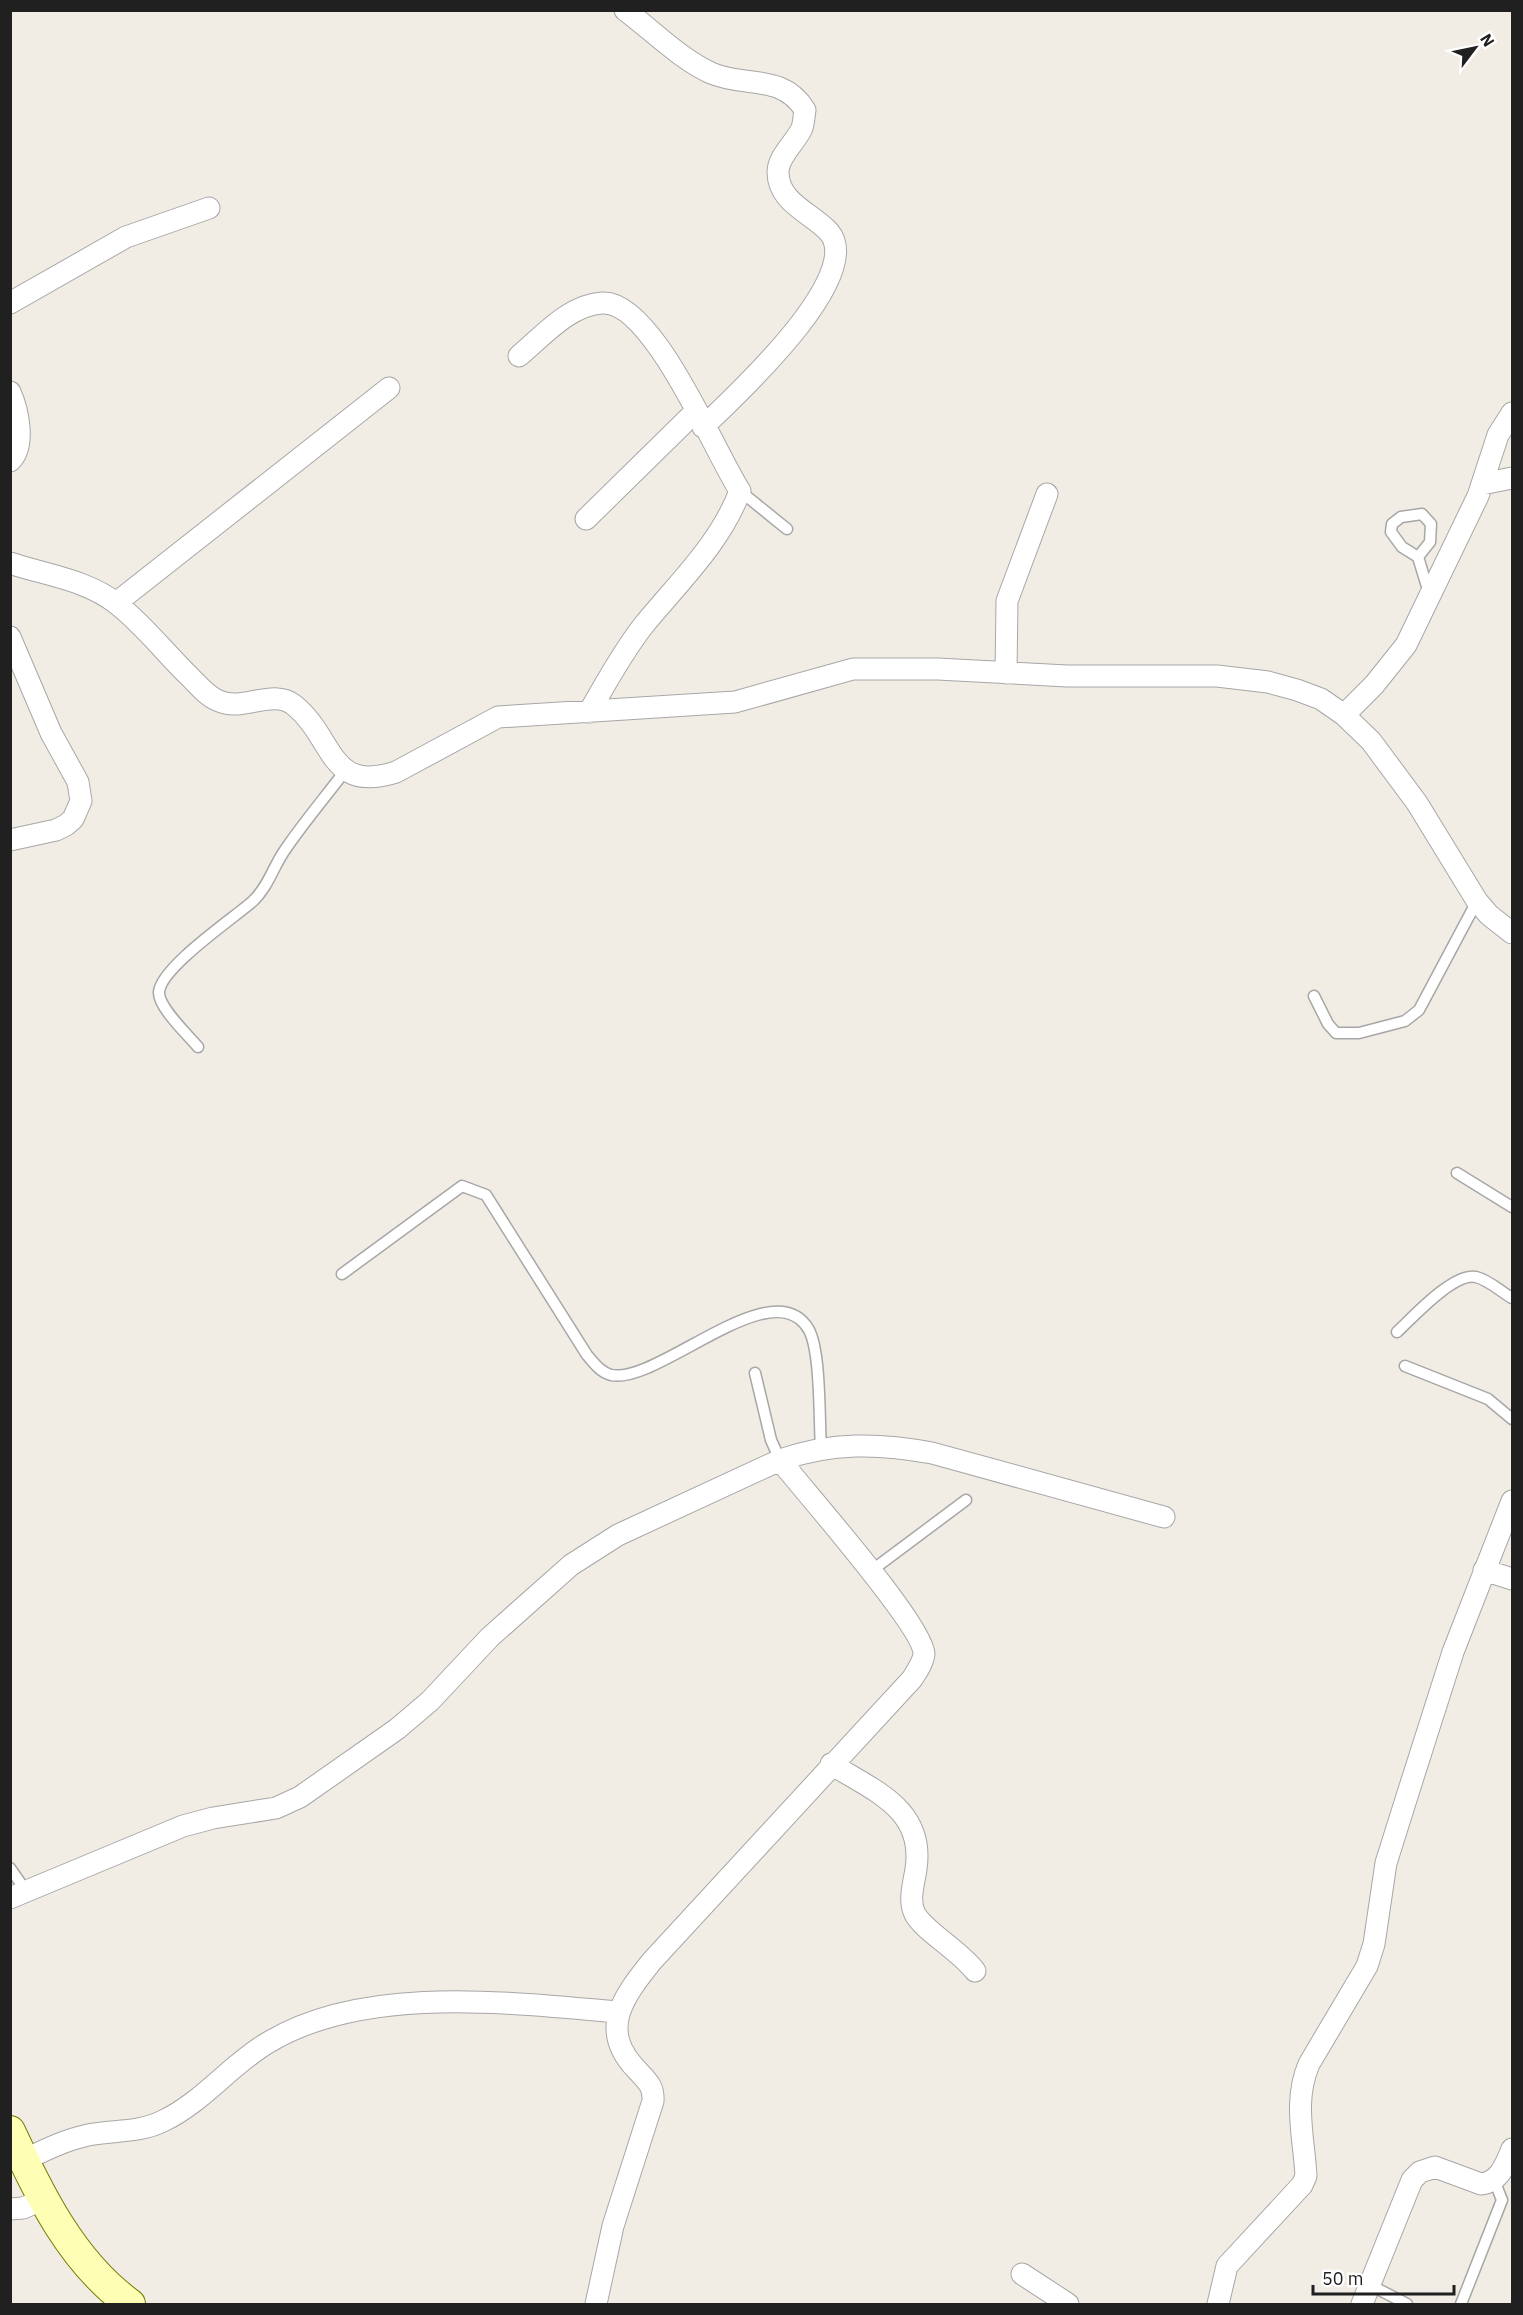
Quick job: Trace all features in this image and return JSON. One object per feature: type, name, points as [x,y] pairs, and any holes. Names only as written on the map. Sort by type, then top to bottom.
[{"type":"main road","points":[[10,2131],[44,2199],[74,2249],[93,2271],[130,2304]]},
{"type":"street","points":[[586,519],[699,419],[746,386],[809,313],[833,267],[835,245],[832,235],[802,213],[779,182],[778,169],[803,126],[805,110],[797,97],[789,90],[711,73],[668,45],[650,18],[625,10]]},
{"type":"street","points":[[10,303],[126,237],[209,208]]},
{"type":"street","points":[[519,356],[573,312],[592,304],[614,303],[638,319],[655,340],[740,491],[731,515],[699,560],[642,628],[589,712]]},
{"type":"street","points":[[116,603],[389,388]]},
{"type":"street","points":[[10,392],[16,405],[19,435],[17,449],[10,461]]},
{"type":"street","points":[[1344,715],[1374,685],[1406,645],[1482,484],[1498,435],[1512,413]]},
{"type":"street","points":[[1482,484],[1512,478]]},
{"type":"street","points":[[1006,673],[1006,601],[1047,494]]},
{"type":"street","points":[[10,563],[74,582],[116,603],[212,698],[228,704],[242,705],[273,698],[283,699],[294,706],[345,771],[358,777],[369,778],[396,772],[498,717],[735,702],[854,669],[887,667],[1006,673],[1217,676],[1268,682],[1321,699],[1344,715],[1371,741],[1417,803],[1477,901],[1512,933]]},
{"type":"street","points":[[10,638],[51,733],[78,782],[81,801],[73,819],[66,825],[10,840]]},
{"type":"street","points":[[18,1895],[183,1826],[213,1818],[276,1808],[300,1797],[397,1729],[430,1701],[490,1637],[571,1565],[618,1535],[780,1460],[821,1448],[886,1447],[932,1452],[1164,1517]]},
{"type":"street","points":[[596,2304],[614,2226],[653,2101],[654,2091],[651,2084],[633,2067],[621,2047],[617,2036],[618,2012],[631,1987],[652,1961],[912,1678],[920,1667],[924,1654],[914,1630],[871,1571],[780,1460]]},
{"type":"street","points":[[1218,2304],[1227,2266],[1293,2195],[1305,2176],[1299,2109],[1302,2080],[1309,2064],[1367,1966],[1374,1944],[1386,1863],[1454,1652],[1512,1501]]},
{"type":"street","points":[[1485,1570],[1512,1579]]},
{"type":"street","points":[[831,1764],[893,1803],[907,1816],[915,1830],[918,1857],[912,1897],[915,1914],[921,1923],[956,1949],[975,1971]]},
{"type":"street","points":[[24,2160],[71,2139],[148,2128],[196,2100],[267,2043],[293,2029],[329,2017],[390,2005],[434,2001],[618,2012]]},
{"type":"street","points":[[1366,2295],[1405,2193],[1420,2172],[1435,2167],[1481,2184],[1494,2180],[1512,2149]]},
{"type":"street","points":[[10,2209],[23,2208],[44,2199]]},
{"type":"street","points":[[1022,2274],[1068,2304]]},
{"type":"lane","points":[[740,491],[787,529]]},
{"type":"lane","points":[[1418,557],[1430,596]]},
{"type":"lane","points":[[198,1047],[166,1010],[159,993],[161,984],[195,948],[254,900],[264,888],[286,848],[345,771]]},
{"type":"lane","points":[[1314,996],[1328,1024],[1336,1033],[1359,1033],[1405,1021],[1419,1010],[1427,997],[1441,966],[1477,901]]},
{"type":"lane","points":[[1457,1173],[1512,1207]]},
{"type":"lane","points":[[342,1274],[462,1186],[486,1195],[587,1355],[600,1370],[610,1375],[620,1375],[642,1369],[750,1318],[782,1311],[793,1313],[802,1320],[814,1345],[821,1448]]},
{"type":"lane","points":[[1397,1332],[1445,1289],[1464,1278],[1478,1277],[1512,1298]]},
{"type":"lane","points":[[1405,1366],[1488,1399],[1512,1419]]},
{"type":"lane","points":[[755,1373],[771,1440],[780,1460]]},
{"type":"lane","points":[[871,1571],[966,1500]]},
{"type":"lane","points":[[10,1868],[18,1895]]},
{"type":"lane","points":[[1461,2304],[1502,2200],[1494,2180]]},
{"type":"lane","points":[[1366,2295],[1407,2304]]}]
